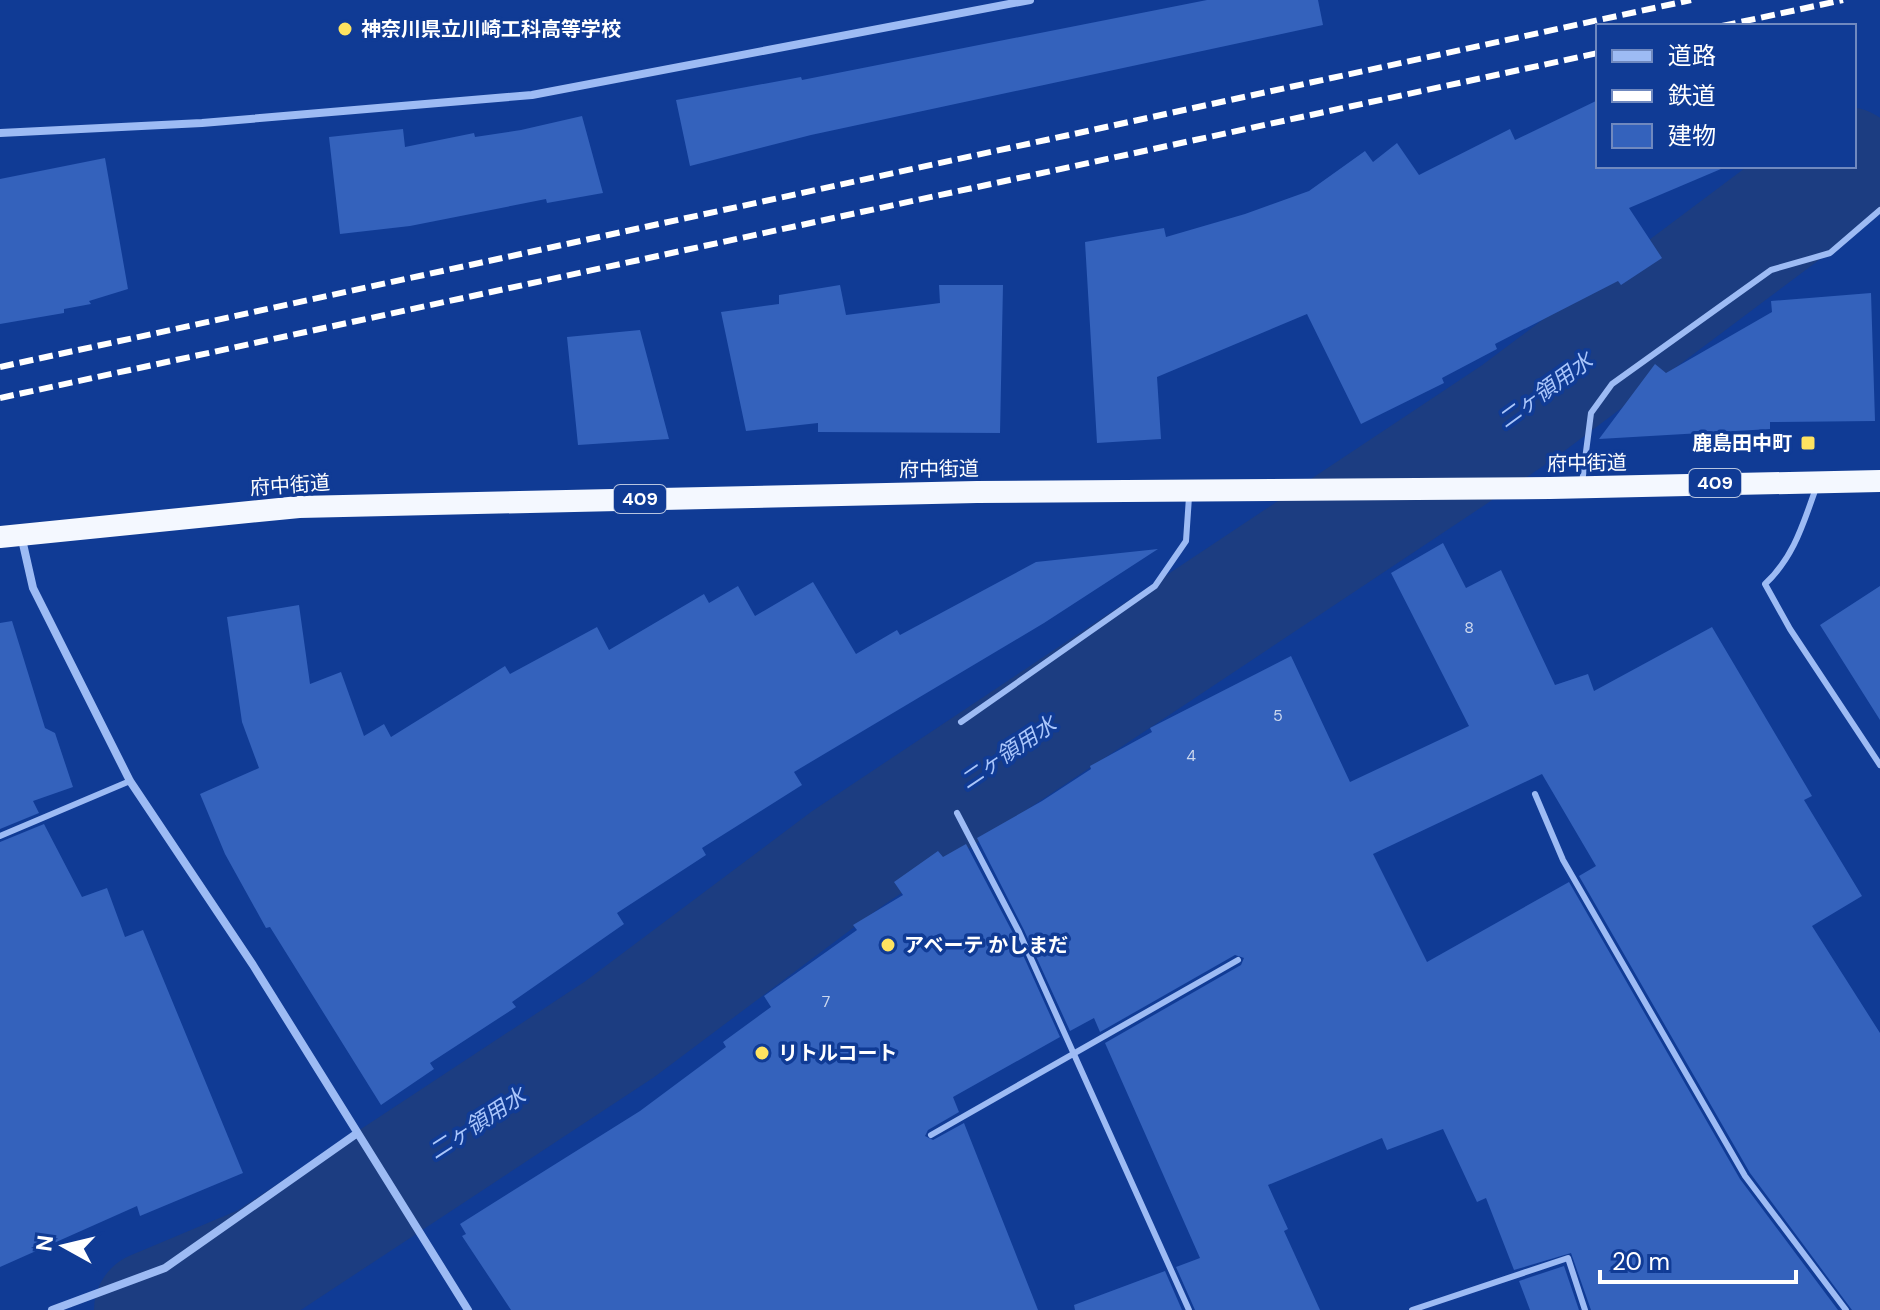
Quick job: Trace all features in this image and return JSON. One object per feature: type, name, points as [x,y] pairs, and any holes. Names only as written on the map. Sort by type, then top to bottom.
[{"type":"highway","name":"府中街道","points":[[10,536],[299,507],[1190,489],[1550,488],[1880,481]]},
{"type":"street","points":[[0,133],[202,123],[532,95],[1005,2],[1030,0]]},
{"type":"street","points":[[10,536],[130,781],[253,965],[468,1310]]},
{"type":"street","points":[[52,1310],[165,1268],[356,1134]]},
{"type":"lane","points":[[1581,487],[1591,413],[1612,384],[1771,270],[1830,253],[1880,210]]},
{"type":"lane","points":[[1818,481],[1800,535],[1783,567],[1765,584],[1790,629],[1880,765]]},
{"type":"lane","points":[[961,722],[1155,586],[1186,541],[1190,489]]},
{"type":"lane","points":[[0,836],[130,781]]},
{"type":"lane","points":[[1535,794],[1563,860],[1745,1176],[1846,1310]]},
{"type":"lane","points":[[957,813],[1019,932],[1189,1310]]},
{"type":"lane","points":[[931,1135],[1238,960]]},
{"type":"lane","points":[[1412,1310],[1568,1258],[1585,1310]]},
{"type":"building","points":[[1207,0],[1318,0],[1323,25],[811,135],[690,166],[676,100],[801,77],[802,80]]},
{"type":"building","points":[[1596,101],[1596,168],[1723,168],[1629,208],[1662,258],[1621,285],[1618,281],[1495,344],[1497,349],[1442,378],[1444,383],[1361,424],[1307,314],[1157,377],[1161,439],[1097,443],[1085,242],[1164,228],[1166,237],[1245,214],[1309,191],[1365,151],[1373,162],[1397,143],[1419,175],[1510,129],[1515,140]]},
{"type":"building","points":[[582,116],[603,193],[547,203],[546,199],[410,226],[340,234],[329,137],[403,129],[405,147],[474,133],[475,137],[521,130]]},
{"type":"building","points":[[105,158],[128,289],[89,301],[91,304],[64,309],[64,313],[0,324],[0,179]]},
{"type":"building","points":[[840,285],[846,315],[940,303],[939,285],[1003,285],[1000,433],[818,432],[818,423],[746,431],[721,312],[779,304],[779,295]]},
{"type":"building","points":[[1871,293],[1875,421],[1770,422],[1770,429],[1599,439],[1655,364],[1666,373],[1772,312],[1771,301]]},
{"type":"building","points":[[640,330],[669,439],[578,445],[567,337]]},
{"type":"building","points":[[1443,543],[1466,588],[1501,570],[1555,685],[1588,674],[1594,691],[1712,627],[1812,796],[1804,800],[1862,896],[1812,926],[1880,1033],[1880,1310],[1852,1310],[1750,1173],[1579,876],[1596,866],[1542,774],[1373,854],[1427,962],[1569,882],[1740,1179],[1838,1310],[1591,1310],[1571,1253],[1514,1270],[1486,1198],[1477,1202],[1443,1129],[1387,1150],[1382,1138],[1268,1185],[1288,1229],[1284,1231],[1320,1310],[1195,1310],[1176,1267],[1200,1258],[1105,1043],[1241,965],[1244,958],[1235,955],[1100,1032],[1094,1018],[1070,1031],[1024,930],[977,838],[1042,801],[1091,769],[1090,766],[1152,732],[1150,728],[1291,656],[1350,782],[1469,726],[1391,573]]},
{"type":"building","points":[[1158,549],[1044,623],[794,772],[802,785],[702,848],[706,855],[617,913],[624,924],[512,1002],[516,1007],[430,1063],[434,1069],[381,1105],[270,927],[266,928],[225,854],[200,794],[259,768],[242,722],[227,617],[299,605],[310,684],[341,672],[364,736],[384,724],[391,737],[505,666],[510,674],[597,627],[609,650],[704,594],[709,603],[738,586],[755,616],[813,582],[856,654],[897,630],[900,635],[1036,562]]},
{"type":"building","points":[[1880,586],[1880,720],[1820,625]]},
{"type":"building","points":[[12,621],[45,728],[55,733],[73,787],[33,801],[39,813],[0,829],[0,623]]},
{"type":"building","points":[[44,824],[82,897],[107,888],[125,937],[143,930],[243,1173],[140,1216],[137,1206],[0,1267],[0,842]]},
{"type":"building","points":[[966,844],[1014,935],[1060,1037],[953,1097],[959,1112],[928,1130],[925,1136],[933,1140],[964,1123],[1038,1310],[511,1310],[462,1236],[466,1234],[460,1224],[640,1111],[726,1047],[723,1042],[771,1007],[764,996],[857,930],[853,925],[903,895],[894,882],[938,851],[943,857]]},
{"type":"building","points":[[1564,1266],[1579,1310],[1530,1310],[1519,1281]]},
{"type":"building","points":[[1165,1271],[1182,1310],[1075,1310],[1074,1305]]},
{"type":"waterway","name":"二ヶ領用水","points":[[153,1310],[265,1263],[620,1029],[848,858],[1518,412],[1843,168]]},
{"type":"railway","points":[[0,367],[1691,0]]},
{"type":"railway","points":[[1731,24],[1843,0]]},
{"type":"railway","points":[[0,398],[1596,53]]},
{"type":"place","name":"神奈川県立川崎工科高等学校","points":[[345,29]]},
{"type":"place","name":"鹿島田中町","points":[[1808,443]]},
{"type":"place","name":"アベーテ かしまだ","points":[[888,945]]},
{"type":"place","name":"リトルコート","points":[[762,1053]]}]
